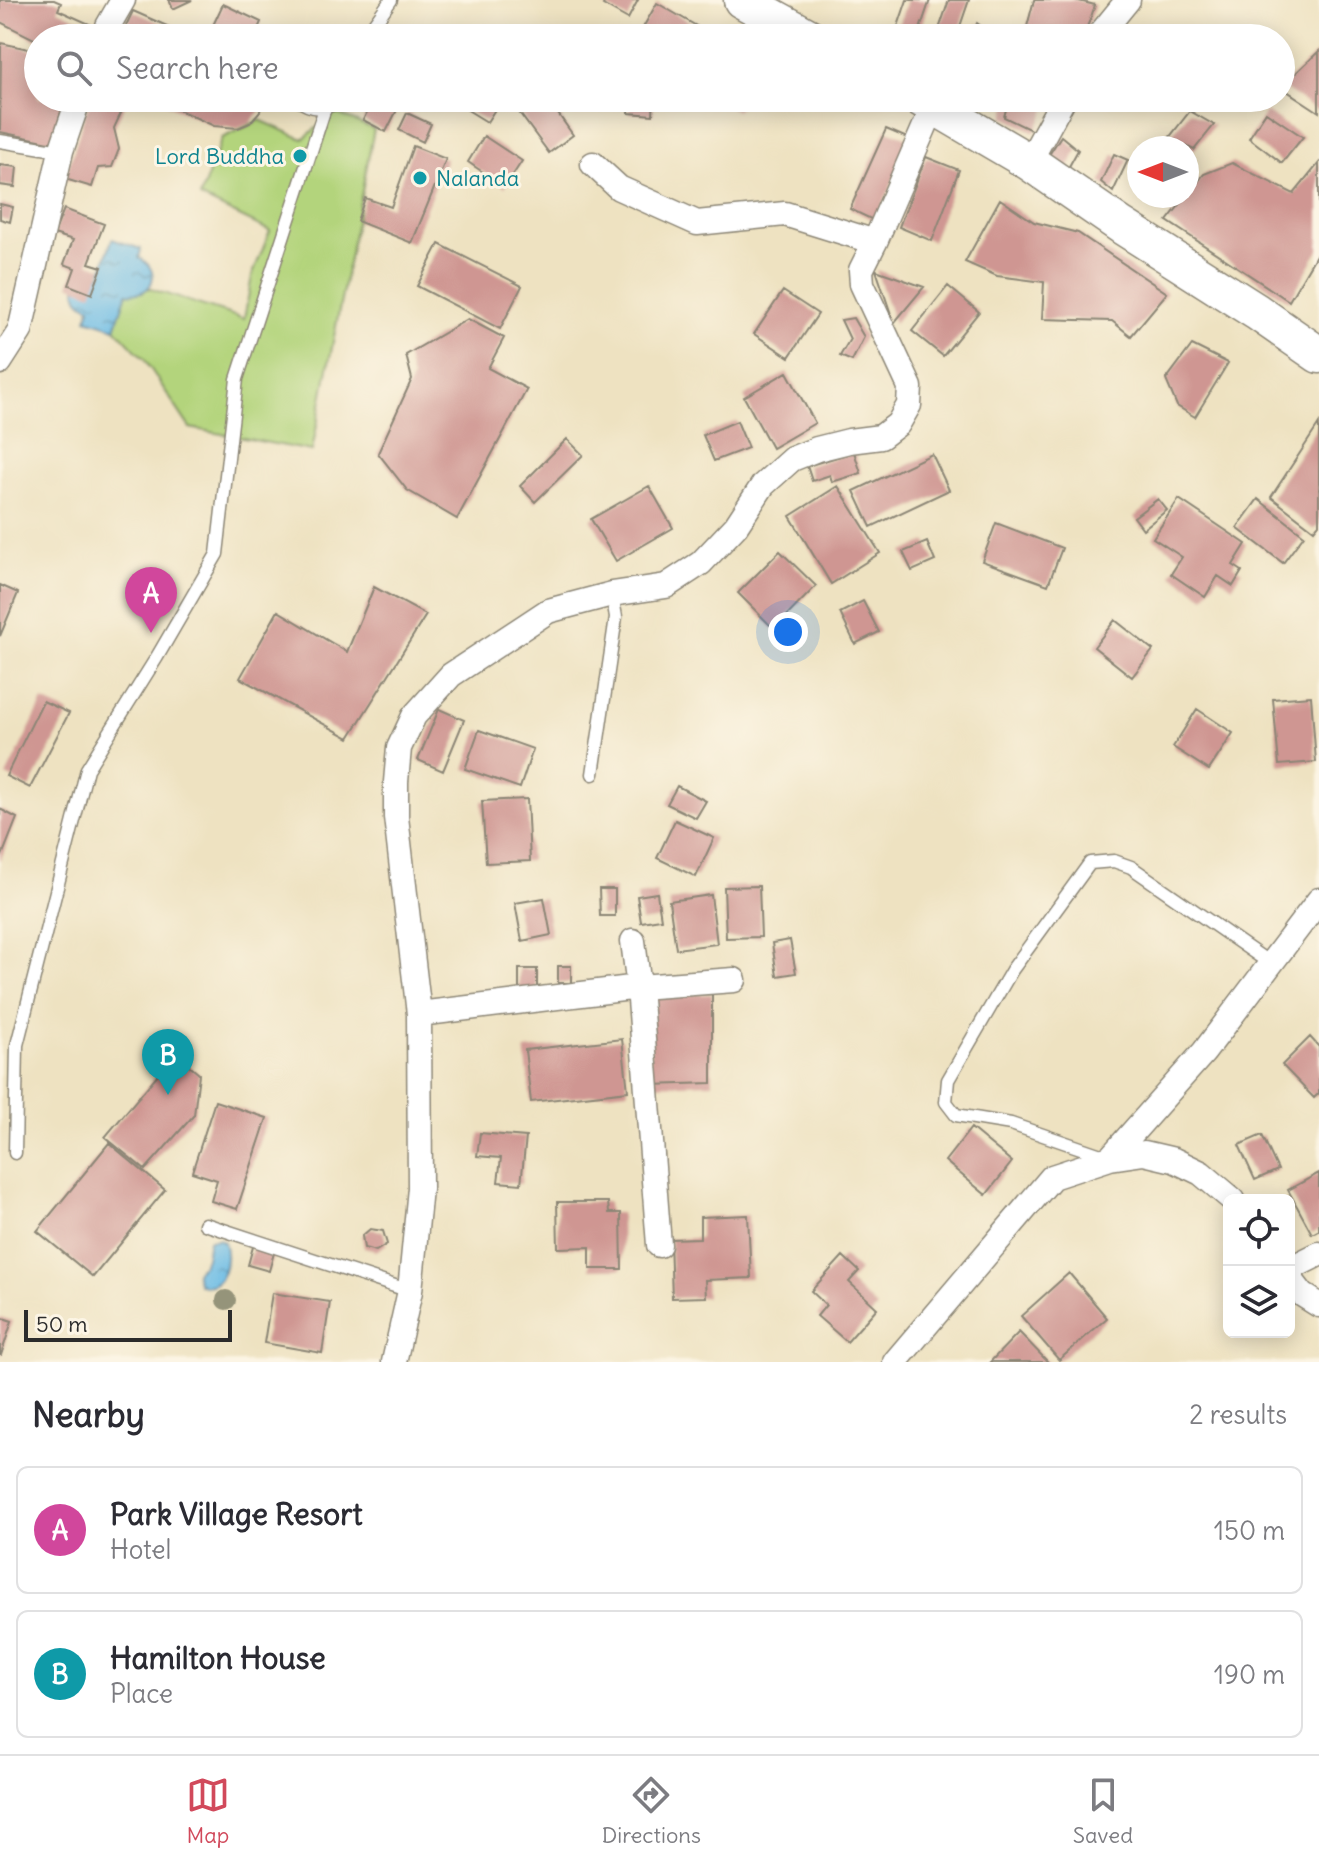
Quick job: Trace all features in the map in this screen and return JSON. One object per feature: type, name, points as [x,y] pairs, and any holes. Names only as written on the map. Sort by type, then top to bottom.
[{"type":"main road","points":[[742,0],[786,24]]},
{"type":"main road","points":[[944,112],[1029,162],[1319,355]]},
{"type":"street","points":[[109,24],[123,0]]},
{"type":"street","points":[[1108,24],[1128,0]]},
{"type":"street","points":[[0,362],[20,331],[61,151],[74,112]]},
{"type":"street","points":[[394,1362],[410,1291],[420,1188],[419,1014],[396,817],[399,748],[414,716],[451,675],[548,611],[612,594],[666,586],[701,563],[736,526],[763,485],[792,459],[849,441],[881,437],[898,424],[909,405],[910,387],[862,284],[861,270],[875,242],[923,112]]},
{"type":"street","points":[[1029,162],[1056,112]]},
{"type":"street","points":[[593,164],[619,188],[697,223],[785,214],[875,242]]},
{"type":"street","points":[[1110,1158],[1204,1052],[1319,900]]},
{"type":"street","points":[[633,941],[659,1245]]},
{"type":"street","points":[[419,1014],[639,987],[734,980]]},
{"type":"street","points":[[895,1362],[1052,1177],[1110,1158],[1144,1153],[1174,1160],[1201,1173],[1226,1194]]},
{"type":"street","points":[[1295,1266],[1319,1254]]},
{"type":"street","points":[[1295,1285],[1303,1295],[1319,1305]]},
{"type":"lane","points":[[374,24],[391,0]]},
{"type":"lane","points":[[15,1153],[17,1045],[87,769],[217,554],[237,379],[324,112]]},
{"type":"lane","points":[[0,141],[61,151]]},
{"type":"lane","points":[[593,774],[616,617],[612,594]]},
{"type":"lane","points":[[1110,1158],[1011,1124],[956,1115],[946,1102],[948,1080],[1012,970],[1090,863],[1114,861],[1131,867],[1271,964]]},
{"type":"lane","points":[[205,1224],[410,1291]]},
{"type":"green space","points":[[335,113],[374,129],[312,451],[190,428],[144,359],[115,328],[127,293],[143,292],[148,288],[244,319],[252,276],[270,231],[200,197],[222,138],[260,120],[303,139]]},
{"type":"water","points":[[112,239],[141,249],[139,258],[151,269],[153,276],[149,287],[143,291],[127,293],[115,328],[87,319],[90,307],[80,300],[76,287],[96,274],[101,275]]},
{"type":"water","points":[[219,1239],[226,1249],[223,1273],[214,1284],[199,1284],[196,1273],[206,1258],[209,1240]]},
{"type":"building","points":[[0,0],[54,0],[61,3],[58,10],[89,24],[24,24],[24,34],[0,22]]},
{"type":"building","points":[[169,0],[192,0],[173,9]]},
{"type":"building","points":[[606,0],[638,0],[628,19],[603,5]]},
{"type":"building","points":[[907,0],[930,0],[922,24],[899,24]]},
{"type":"building","points":[[949,0],[969,0],[961,24],[941,24]]},
{"type":"building","points":[[1034,0],[1075,0],[1095,5],[1088,24],[1028,24]]},
{"type":"building","points":[[657,3],[693,24],[645,24]]},
{"type":"building","points":[[223,4],[261,22],[260,24],[214,24]]},
{"type":"building","points":[[133,11],[162,24],[127,24]]},
{"type":"building","points":[[1,43],[24,48],[24,112],[61,112],[54,143],[0,132]]},
{"type":"building","points":[[1319,51],[1319,112],[1295,96],[1295,74]]},
{"type":"building","points":[[121,112],[114,128],[119,149],[112,167],[98,168],[92,187],[65,179],[85,114]]},
{"type":"building","points":[[184,112],[259,112],[250,123],[238,128],[214,126]]},
{"type":"building","points":[[367,112],[396,112],[386,132],[363,120]]},
{"type":"building","points":[[471,112],[493,112],[487,122]]},
{"type":"building","points":[[519,112],[557,112],[573,135],[549,153]]},
{"type":"building","points":[[629,112],[653,112],[653,115]]},
{"type":"building","points":[[1005,112],[1045,112],[1035,132],[1004,117]]},
{"type":"building","points":[[1189,112],[1214,125],[1199,144],[1199,136],[1171,136]]},
{"type":"building","points":[[1266,112],[1303,137],[1282,163],[1249,138]]},
{"type":"building","points":[[407,113],[431,124],[423,142],[399,130]]},
{"type":"building","points":[[886,129],[912,140],[875,221],[850,209]]},
{"type":"building","points":[[484,136],[522,161],[505,187],[468,162]]},
{"type":"building","points":[[1061,136],[1078,150],[1067,170],[1047,158]]},
{"type":"building","name":"Nalanda","points":[[413,146],[446,159],[412,243],[357,221],[365,198],[391,207]]},
{"type":"building","points":[[1114,154],[1127,160],[1113,192],[1101,182]]},
{"type":"building","points":[[926,157],[959,170],[932,241],[899,227]]},
{"type":"building","points":[[1232,163],[1294,194],[1319,163],[1319,250],[1289,301],[1167,221],[1177,208],[1199,208],[1199,180],[1204,174]]},
{"type":"building","points":[[0,165],[17,167],[15,187],[0,185]]},
{"type":"building","points":[[1000,199],[1034,222],[1078,233],[1167,293],[1131,336],[1112,321],[1042,319],[1044,282],[997,276],[965,262]]},
{"type":"building","points":[[0,204],[13,207],[10,222],[0,219]]},
{"type":"building","points":[[64,209],[104,224],[89,263],[102,267],[92,294],[69,285],[75,268],[64,264],[73,240],[54,234]]},
{"type":"building","points":[[439,244],[522,286],[500,329],[417,286]]},
{"type":"building","points":[[876,270],[924,287],[894,323]]},
{"type":"building","points":[[948,286],[979,312],[943,356],[912,331]]},
{"type":"building","points":[[783,291],[818,314],[789,357],[754,334]]},
{"type":"building","points":[[853,318],[864,337],[852,361],[840,356],[850,339],[841,320]]},
{"type":"building","points":[[468,319],[504,338],[488,368],[527,389],[457,519],[407,490],[378,453],[412,379],[406,355]]},
{"type":"building","points":[[1192,345],[1228,363],[1195,417],[1177,406],[1166,380]]},
{"type":"building","points":[[787,372],[815,423],[772,448],[744,397]]},
{"type":"building","points":[[737,421],[748,448],[714,461],[703,435]]},
{"type":"building","points":[[1319,424],[1319,524],[1314,530],[1271,497]]},
{"type":"building","points":[[567,439],[583,455],[535,502],[520,486]]},
{"type":"building","points":[[854,452],[861,473],[832,482],[830,475],[812,481],[807,466]]},
{"type":"building","points":[[932,454],[949,490],[871,527],[854,491]]},
{"type":"building","points":[[649,486],[673,528],[616,561],[591,519]]},
{"type":"building","points":[[838,486],[880,553],[831,584],[790,516]]},
{"type":"building","points":[[1158,499],[1167,510],[1143,529],[1134,517]]},
{"type":"building","points":[[1179,499],[1246,544],[1233,565],[1242,571],[1233,586],[1218,576],[1205,597],[1171,574],[1182,557],[1153,538]]},
{"type":"building","points":[[1258,499],[1304,535],[1283,563],[1237,528]]},
{"type":"building","points":[[996,523],[1062,548],[1048,585],[982,561]]},
{"type":"building","points":[[927,542],[935,561],[912,571],[903,552]]},
{"type":"building","points":[[780,551],[816,586],[774,629],[738,593]]},
{"type":"building","points":[[0,585],[18,593],[0,636]]},
{"type":"building","points":[[374,587],[426,615],[349,738],[240,678],[278,611],[347,652]]},
{"type":"building","points":[[863,601],[879,632],[855,644],[840,613]]},
{"type":"building","points":[[1115,620],[1153,650],[1132,677],[1094,647]]},
{"type":"building","points":[[1311,696],[1316,762],[1279,765],[1273,699]]},
{"type":"building","points":[[43,701],[69,713],[30,788],[6,776]]},
{"type":"building","points":[[439,709],[464,720],[443,771],[418,760]]},
{"type":"building","points":[[1197,709],[1233,733],[1209,770],[1173,747]]},
{"type":"building","points":[[479,730],[533,749],[520,788],[465,769]]},
{"type":"building","points":[[677,786],[706,801],[696,818],[667,804]]},
{"type":"building","points":[[527,799],[530,861],[486,863],[482,801]]},
{"type":"building","points":[[0,809],[17,818],[0,861]]},
{"type":"building","points":[[675,820],[714,838],[696,877],[657,858]]},
{"type":"building","points":[[759,886],[761,937],[726,938],[724,887]]},
{"type":"building","points":[[599,889],[615,889],[615,916],[600,916]]},
{"type":"building","points":[[657,893],[661,919],[641,922],[637,896]]},
{"type":"building","points":[[711,895],[717,944],[676,949],[669,901]]},
{"type":"building","points":[[544,898],[551,935],[522,941],[515,903]]},
{"type":"building","points":[[790,940],[796,973],[777,976],[772,943]]},
{"type":"building","points":[[558,966],[571,966],[571,983],[558,983]]},
{"type":"building","points":[[519,969],[537,969],[537,990],[519,990]]},
{"type":"building","points":[[712,994],[712,1083],[650,1085],[651,995]]},
{"type":"building","points":[[1310,1037],[1319,1047],[1319,1093],[1314,1098],[1282,1065]]},
{"type":"building","points":[[622,1039],[628,1091],[531,1102],[525,1050]]},
{"type":"building","points":[[175,1054],[199,1074],[194,1115],[145,1170],[105,1137]]},
{"type":"building","points":[[215,1101],[267,1118],[237,1209],[211,1201],[217,1180],[192,1172]]},
{"type":"building","points":[[971,1128],[1012,1162],[986,1195],[945,1161]]},
{"type":"building","points":[[480,1133],[526,1137],[521,1184],[498,1182],[501,1158],[477,1156]]},
{"type":"building","points":[[1262,1135],[1278,1170],[1255,1180],[1239,1145]]},
{"type":"building","points":[[109,1143],[165,1190],[93,1277],[37,1231]]},
{"type":"building","points":[[1319,1173],[1319,1230],[1312,1234],[1295,1203],[1295,1194],[1288,1190]]},
{"type":"building","points":[[557,1202],[608,1202],[609,1213],[621,1213],[622,1269],[590,1269],[590,1247],[558,1248]]},
{"type":"building","points":[[748,1215],[751,1278],[705,1280],[706,1297],[672,1298],[670,1239],[700,1238],[700,1217]]},
{"type":"building","points":[[370,1229],[383,1231],[387,1244],[376,1251],[364,1248],[362,1236]]},
{"type":"building","points":[[254,1243],[275,1249],[269,1271],[248,1265]]},
{"type":"building","points":[[843,1256],[859,1271],[849,1282],[877,1308],[847,1342],[817,1316],[826,1305],[811,1291]]},
{"type":"building","points":[[1069,1273],[1107,1318],[1059,1360],[1021,1316]]},
{"type":"building","points":[[272,1293],[330,1302],[322,1353],[264,1343]]},
{"type":"building","points":[[0,1317],[12,1321],[1,1355],[0,1355]]},
{"type":"building","points":[[1019,1332],[1048,1362],[990,1362]]},
{"type":"place","name":"Lord Buddha","points":[[300,156]]},
{"type":"place","name":"Nalanda","points":[[420,178]]},
{"type":"place","name":"Park Village Resort","points":[[151,633]]},
{"type":"place","name":"Hamilton House","points":[[168,1095]]}]
